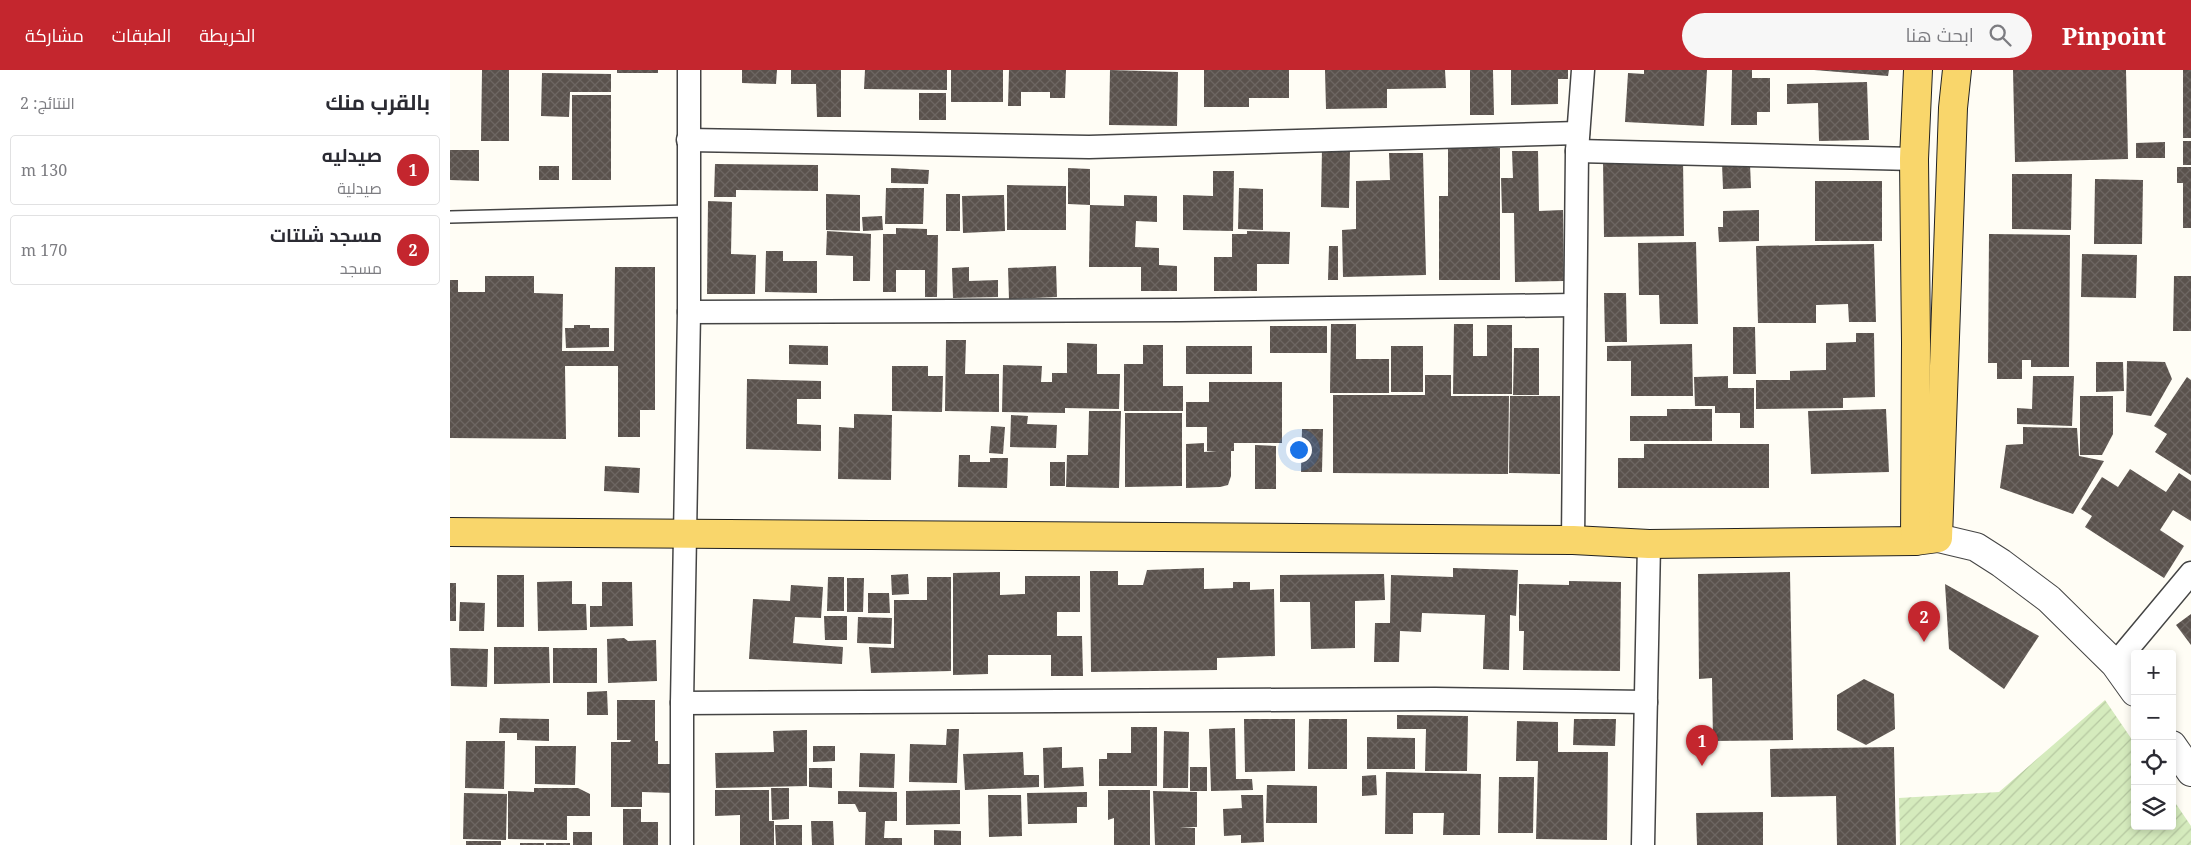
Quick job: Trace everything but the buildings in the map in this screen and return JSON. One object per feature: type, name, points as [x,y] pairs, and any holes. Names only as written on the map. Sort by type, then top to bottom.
[{"type":"main road","points":[[1918,70],[1914,159],[1916,342],[1926,540]]},
{"type":"main road","points":[[1926,540],[1957,70]]},
{"type":"main road","points":[[450,532],[1573,540],[1649,544],[1926,540]]},
{"type":"street","points":[[682,845],[682,703],[689,312],[689,70]]},
{"type":"street","points":[[1573,540],[1577,142],[1583,70]]},
{"type":"street","points":[[688,140],[1089,147],[1577,142],[1914,159]]},
{"type":"street","points":[[689,312],[1170,310],[1575,305]]},
{"type":"street","points":[[1926,540],[1976,548],[2001,563],[2049,599],[2115,664],[2131,686]]},
{"type":"street","points":[[1643,845],[1649,544]]},
{"type":"street","points":[[2115,664],[2191,573]]},
{"type":"street","points":[[682,703],[1435,699],[1646,702]]},
{"type":"street","points":[[2176,751],[2191,772]]},
{"type":"lane","points":[[450,217],[688,211]]},
{"type":"green space","points":[[2105,700],[2131,738],[2131,830],[2176,830],[2176,804],[2191,826],[2191,845],[1900,845],[1899,798],[1999,792]]},
{"type":"place","name":"مسجد شلتات","points":[[1924,642]]},
{"type":"place","name":"صيدليه","points":[[1702,766]]}]
